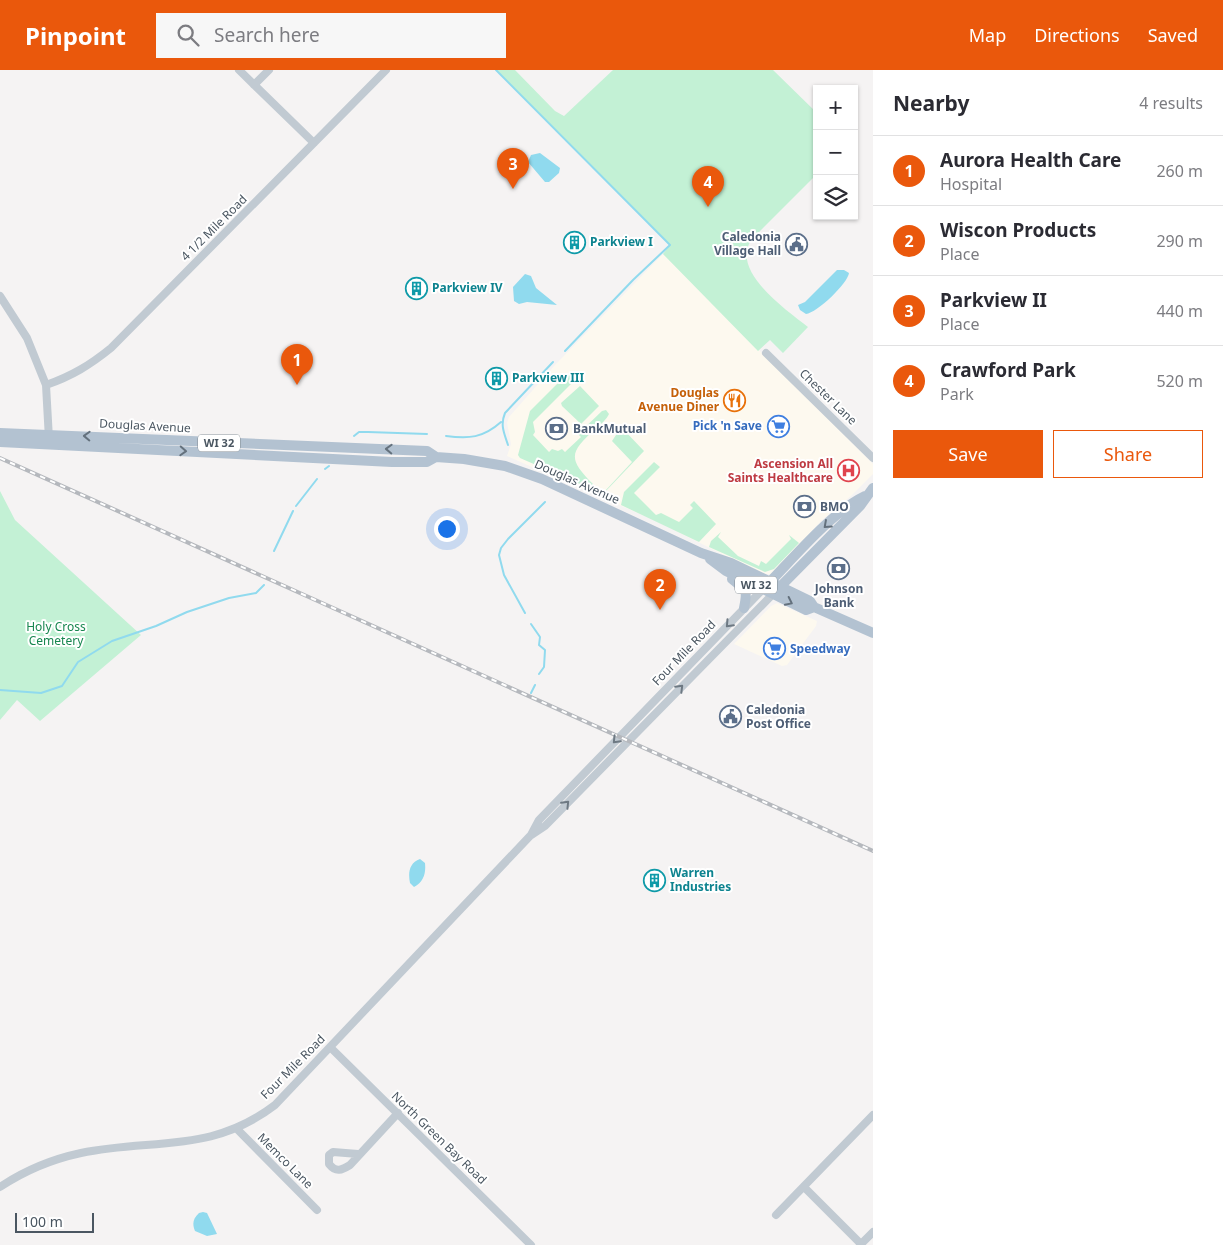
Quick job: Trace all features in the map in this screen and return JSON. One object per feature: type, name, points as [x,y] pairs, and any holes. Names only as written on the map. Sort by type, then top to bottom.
[{"type":"main road","name":"Douglas Avenue","points":[[0,433],[49,438],[427,451],[436,457],[484,462],[524,472],[701,553],[731,563],[806,610],[814,607]]},
{"type":"main road","name":"Douglas Avenue","points":[[0,442],[49,438]]},
{"type":"main road","name":"Four Mile Road","points":[[776,590],[860,506],[865,496],[873,488]]},
{"type":"main road","name":"Four Mile Road","points":[[767,585],[822,529],[854,501],[865,496]]},
{"type":"main road","name":"Douglas Avenue","points":[[701,553],[730,573],[767,585]]},
{"type":"main road","points":[[794,572],[794,584],[799,596]]},
{"type":"main road","points":[[730,573],[732,580],[745,590],[747,601],[744,608]]},
{"type":"main road","name":"Douglas Avenue","points":[[776,590],[799,596],[810,602],[814,607],[873,634]]},
{"type":"street","points":[[239,70],[314,143]]},
{"type":"street","points":[[254,85],[269,70]]},
{"type":"street","name":"4 1/2 Mile Road","points":[[46,385],[70,377],[88,367],[111,348],[386,70]]},
{"type":"street","points":[[0,296],[24,331],[46,385],[49,438]]},
{"type":"street","name":"Chester Lane","points":[[766,353],[873,458]]},
{"type":"street","name":"Four Mile Road","points":[[530,836],[539,820],[767,585]]},
{"type":"street","name":"Four Mile Road","points":[[0,1187],[34,1169],[65,1157],[100,1150],[195,1141],[236,1128],[275,1105],[435,934],[530,836],[545,826],[776,590]]},
{"type":"street","name":"North Green Bay Road","points":[[330,1048],[531,1245]]},
{"type":"street","points":[[358,1154],[398,1113]]},
{"type":"street","points":[[776,1216],[873,1115]]},
{"type":"street","name":"Memco Lane","points":[[236,1128],[318,1210]]},
{"type":"street","points":[[804,1187],[861,1244],[873,1232]]},
{"type":"shaded area","points":[[663,254],[873,464],[873,474],[852,495],[822,520],[771,574],[762,574],[656,521],[507,456],[511,444],[507,423],[509,417],[555,365]]},
{"type":"shaded area","points":[[777,603],[817,621],[816,626],[787,665],[782,666],[734,644],[771,606]]},
{"type":"green space","points":[[496,70],[515,70],[555,111],[564,116],[613,70],[773,70],[813,109],[813,178],[752,239],[747,251],[748,263],[754,276],[763,288],[786,310],[808,327],[783,353],[770,340],[758,351],[663,254],[670,245]]},
{"type":"green space","points":[[567,374],[574,377],[573,382],[533,422],[535,432],[533,435],[549,452],[552,449],[558,451],[562,449],[565,452],[581,437],[578,434],[602,411],[606,410],[609,414],[607,418],[581,443],[575,455],[575,461],[584,475],[593,484],[591,489],[520,458],[518,455],[530,411]]},
{"type":"green space","points":[[580,386],[599,406],[581,424],[561,403]]},
{"type":"green space","points":[[620,429],[623,429],[644,451],[604,493],[599,494],[592,491],[593,489],[599,492],[605,491],[632,462],[612,441]]},
{"type":"green space","points":[[654,462],[660,467],[634,493],[656,515],[661,513],[679,522],[693,508],[690,505],[694,501],[716,524],[699,542],[621,505],[624,492]]},
{"type":"green space","name":"Holy Cross Cemetery","points":[[0,491],[15,520],[141,635],[40,721],[17,700],[0,720]]},
{"type":"green space","points":[[721,532],[718,537],[738,556],[759,566],[761,561],[766,564],[791,539],[789,535],[799,543],[774,569],[765,572],[709,547],[711,541]]},
{"type":"water","points":[[540,153],[560,168],[559,173],[549,182],[545,182],[528,162],[531,155]]},
{"type":"water","points":[[837,270],[844,270],[849,273],[838,290],[817,309],[806,314],[800,310],[798,305],[805,302]]},
{"type":"water","points":[[525,274],[531,276],[536,288],[557,305],[527,302],[519,304],[514,301],[513,287]]},
{"type":"water","points":[[420,859],[425,863],[425,874],[420,883],[414,887],[410,883],[409,872],[411,866]]},
{"type":"water","points":[[199,1213],[207,1213],[217,1234],[207,1236],[195,1231],[194,1219]]},
{"type":"waterway","points":[[496,70],[670,245],[633,280],[565,351]]},
{"type":"waterway","points":[[508,445],[503,425],[505,413],[553,362]]},
{"type":"waterway","points":[[446,436],[475,436],[488,431],[501,422]]},
{"type":"waterway","points":[[354,436],[359,432],[427,434]]},
{"type":"waterway","points":[[325,469],[329,466]]},
{"type":"waterway","points":[[296,506],[317,479]]},
{"type":"waterway","points":[[525,613],[504,575],[499,555],[501,548],[508,539],[545,502]]},
{"type":"waterway","points":[[274,551],[293,511]]},
{"type":"waterway","points":[[0,690],[41,693],[62,686],[78,662],[112,641],[156,626],[187,612],[229,598],[256,593],[264,585]]},
{"type":"waterway","points":[[531,624],[540,637],[539,645],[545,650],[544,667],[539,674]]},
{"type":"waterway","points":[[531,693],[535,685]]},
{"type":"railway","points":[[0,458],[873,851]]},
{"type":"place","name":"Parkview II","points":[[513,189]]},
{"type":"place","name":"Crawford Park","points":[[708,207]]},
{"type":"place","name":"Parkview I","points":[[574,242]]},
{"type":"place","name":"Caledonia Village Hall","points":[[797,244]]},
{"type":"place","name":"Parkview IV","points":[[416,288]]},
{"type":"place","name":"Parkview III","points":[[496,378]]},
{"type":"place","name":"Aurora Health Care","points":[[297,385]]},
{"type":"place","name":"Douglas Avenue Diner","points":[[735,400]]},
{"type":"place","name":"Pick 'n Save","points":[[778,426]]},
{"type":"place","name":"BankMutual","points":[[557,429]]},
{"type":"place","name":"Ascension All Saints Healthcare","points":[[849,471]]},
{"type":"place","name":"BMO","points":[[804,507]]},
{"type":"place","name":"Johnson Bank","points":[[839,568]]},
{"type":"place","name":"Wiscon Products","points":[[660,610]]},
{"type":"place","name":"Speedway","points":[[774,649]]},
{"type":"place","name":"Caledonia Post Office","points":[[730,717]]},
{"type":"place","name":"Warren Industries","points":[[654,880]]}]
